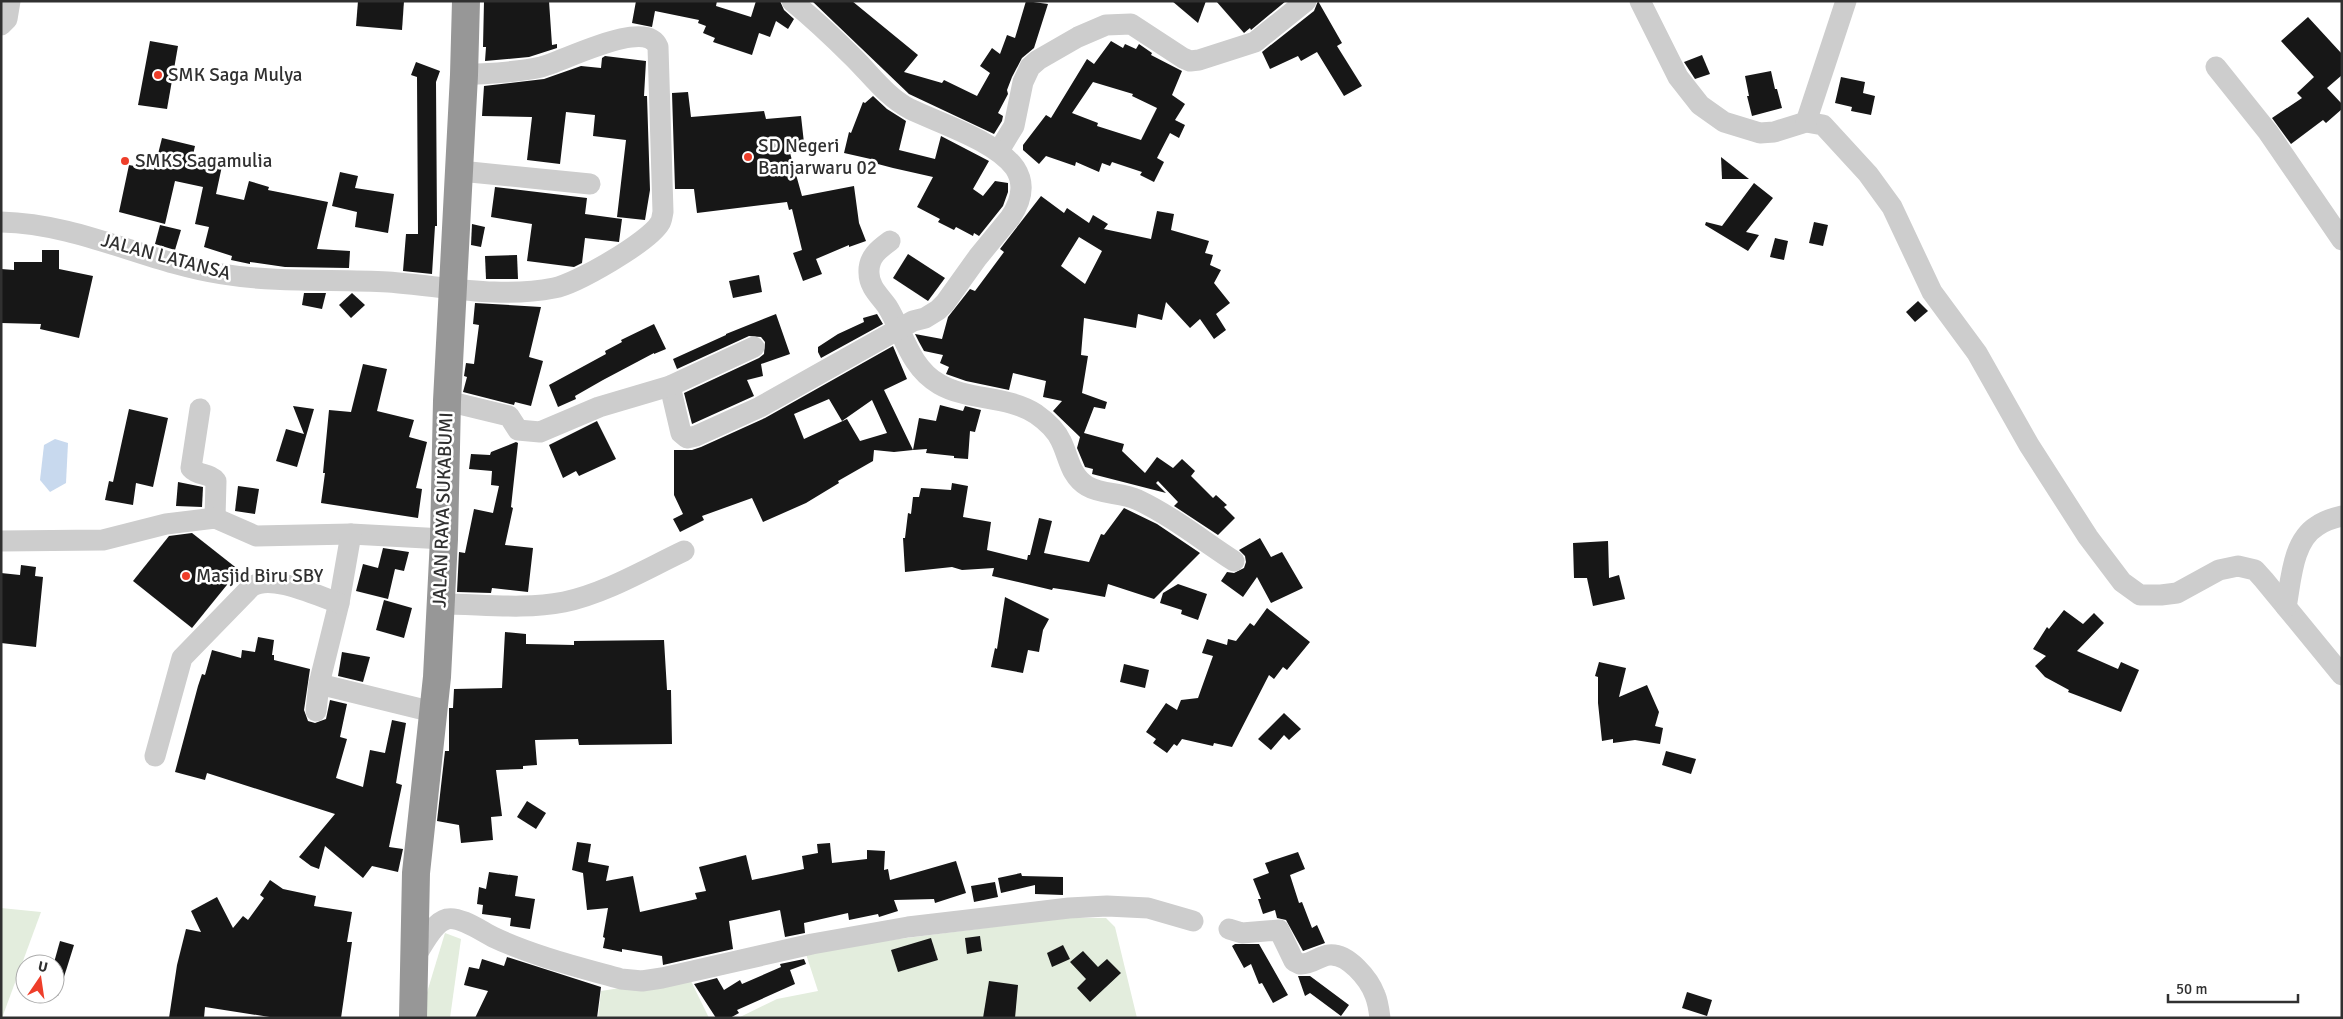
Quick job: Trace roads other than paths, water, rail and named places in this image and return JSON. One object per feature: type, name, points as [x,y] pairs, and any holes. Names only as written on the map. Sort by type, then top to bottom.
[{"type":"highway","name":"JALAN RAYA SUKABUMI","points":[[413,1018],[416,873],[433,712],[444,539],[451,289],[460,171],[466,1]]},
{"type":"street","points":[[1,25],[7,19],[10,1]]},
{"type":"street","points":[[670,386],[681,433],[687,438],[691,437],[760,407],[913,321],[938,310],[1016,209],[1022,194],[1019,177],[1015,168],[996,150],[898,102],[840,44],[792,1]]},
{"type":"street","points":[[996,150],[1003,144],[1014,126],[1023,82],[1030,67],[1038,60],[1078,37],[1106,25],[1130,24],[1183,58],[1190,61],[1199,60],[1255,42],[1306,1]]},
{"type":"street","points":[[1640,1],[1678,77],[1700,105],[1724,122],[1760,133],[1774,132],[1806,122],[1822,125],[1829,130],[1868,174],[1892,207],[1932,292],[1977,353],[2029,445],[2088,537],[2122,582],[2140,594],[2161,595],[2177,593],[2224,568],[2238,566],[2255,570],[2342,675]]},
{"type":"street","points":[[1806,122],[1846,1]]},
{"type":"street","name":"JALAN LATANSA","points":[[1,222],[65,229],[172,262],[221,274],[271,279],[394,282],[451,289],[510,292],[555,288],[568,284],[595,270],[635,244],[660,223],[663,212],[658,47],[652,38],[628,37],[586,50],[557,62],[530,69],[464,75]]},
{"type":"street","points":[[2216,67],[2268,132],[2342,240]]},
{"type":"street","points":[[460,171],[590,184]]},
{"type":"street","points":[[890,241],[876,251],[870,262],[868,274],[873,287],[888,307],[898,331],[914,358],[937,383],[957,392],[1022,407],[1046,422],[1061,440],[1072,471],[1087,486],[1137,499],[1234,561]]},
{"type":"street","points":[[447,401],[509,416],[520,431],[540,432],[598,407],[670,386],[754,347]]},
{"type":"street","points":[[200,409],[191,468],[216,480],[215,518]]},
{"type":"street","points":[[2286,607],[2295,562],[2304,539],[2317,525],[2342,516]]},
{"type":"street","points":[[1,541],[103,540],[166,524],[215,518],[256,536],[351,534],[444,539]]},
{"type":"street","points":[[316,711],[319,684],[339,603],[351,534]]},
{"type":"street","points":[[440,604],[520,606],[565,601],[608,587],[684,551]]},
{"type":"street","points":[[155,756],[182,658],[251,586],[258,582],[273,582],[339,603]]},
{"type":"street","points":[[319,684],[433,712]]},
{"type":"street","points":[[415,957],[438,925],[447,919],[459,921],[542,956],[632,981],[662,978],[812,944],[908,927],[1069,908],[1132,907],[1158,911],[1194,921]]},
{"type":"street","points":[[1229,929],[1242,933],[1279,930],[1294,961],[1300,964],[1309,963],[1326,955],[1344,958],[1359,972],[1375,993],[1380,1018]]},
{"type":"water","points":[[55,439],[68,443],[66,483],[50,492],[40,480],[44,445]]},
{"type":"place","name":"SMK Saga Mulya","points":[[158,75]]},
{"type":"place","name":"SD Negeri Banjarwaru 02","points":[[748,157]]},
{"type":"place","name":"SMKS Sagamulia","points":[[125,161]]},
{"type":"place","name":"Masjid Biru SBY","points":[[186,576]]}]
